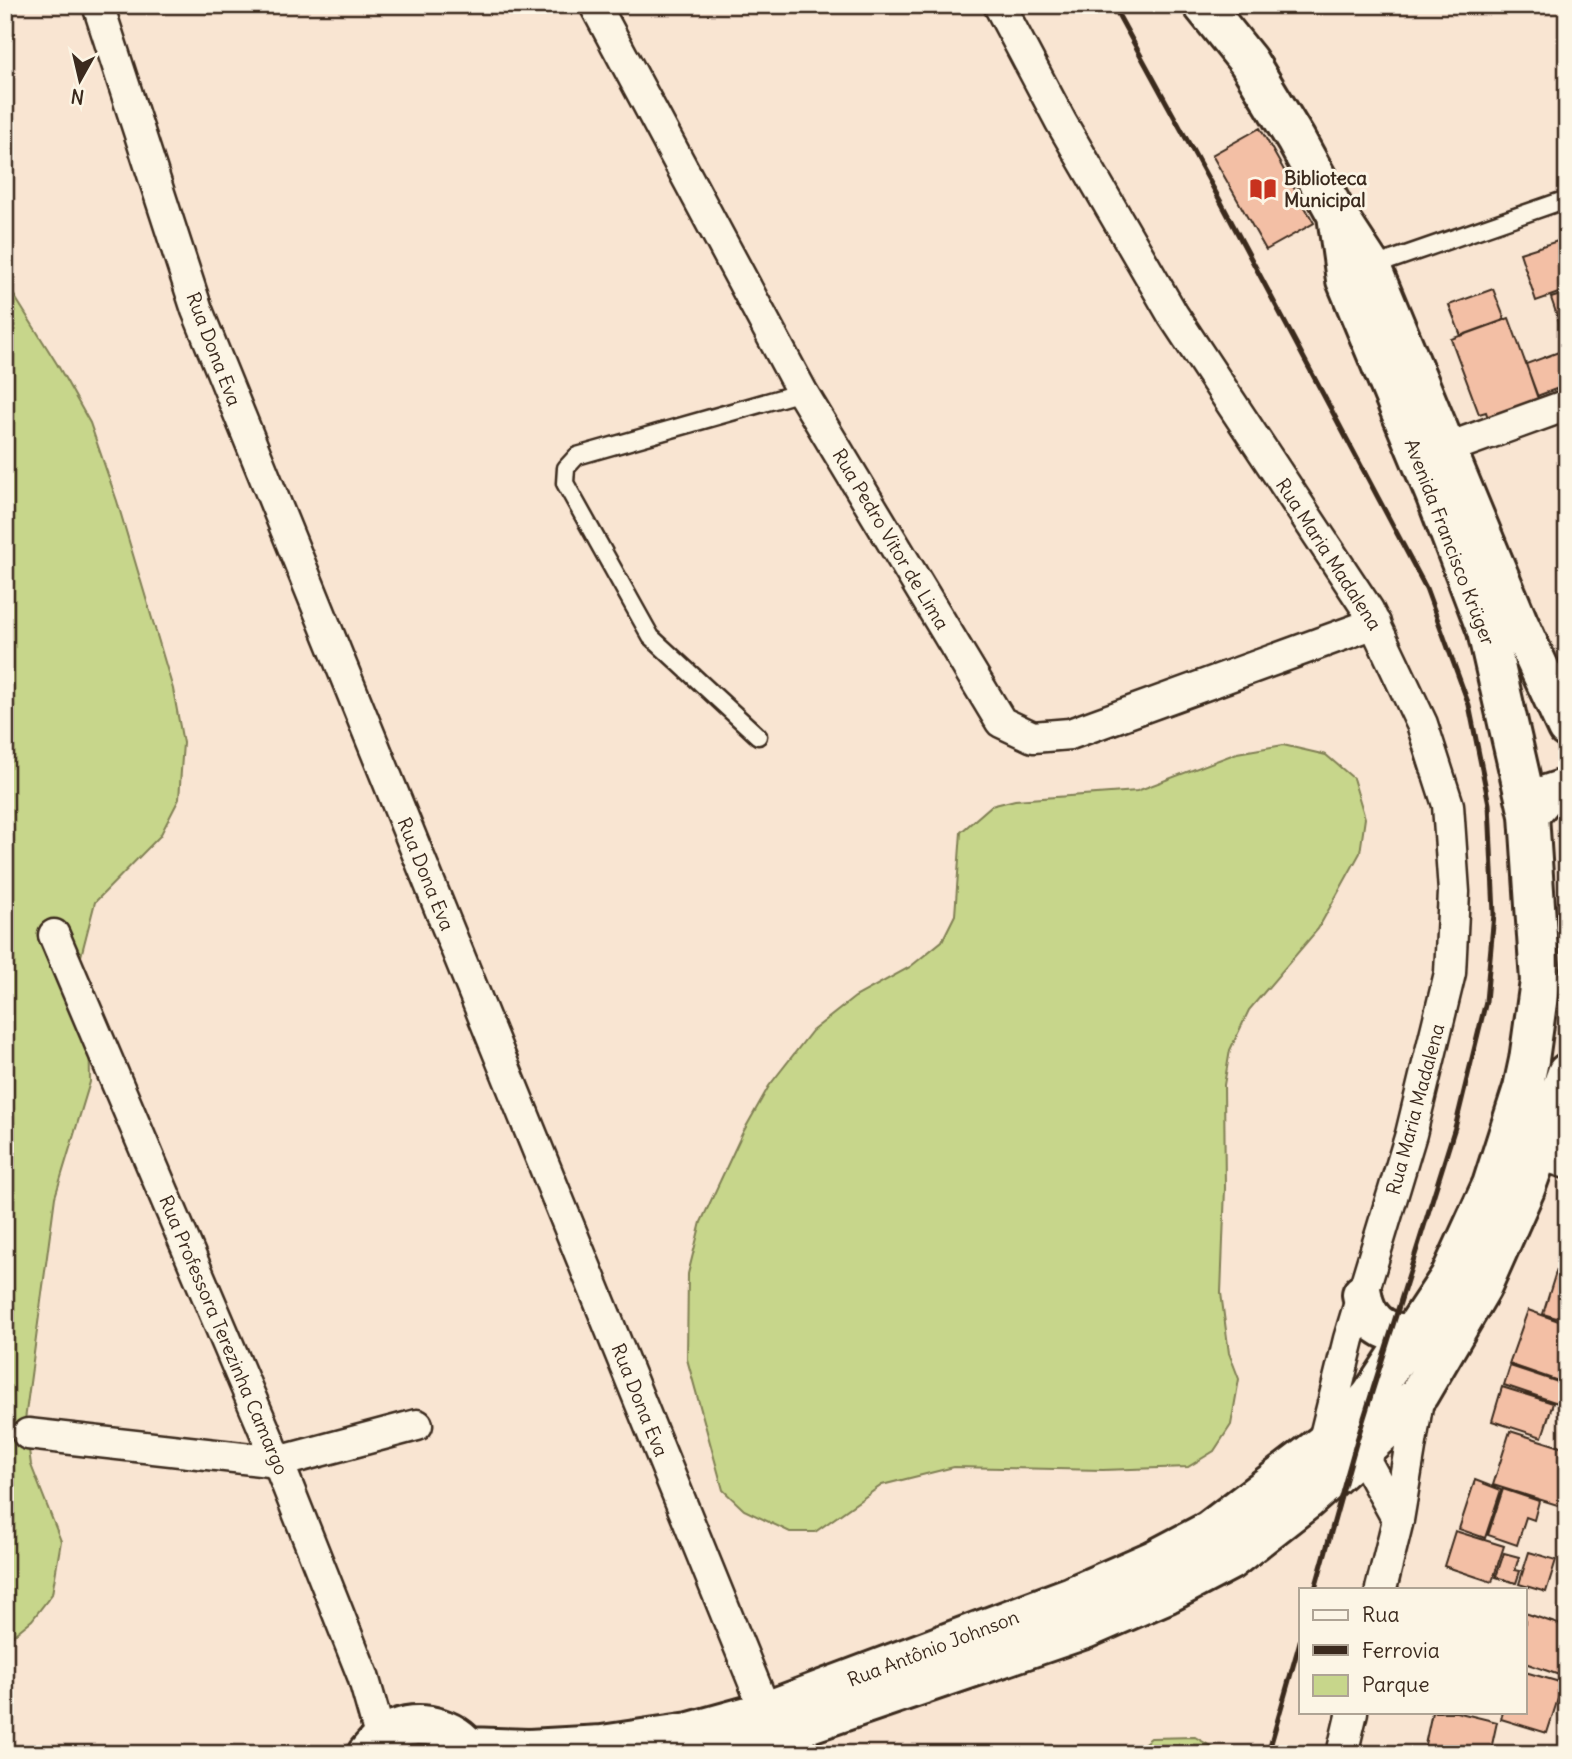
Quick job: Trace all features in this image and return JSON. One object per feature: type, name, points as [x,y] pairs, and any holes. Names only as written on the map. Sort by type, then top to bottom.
[{"type":"main road","name":"Avenida Francisco Krüger","points":[[1203,5],[1248,61],[1337,215],[1371,267],[1487,631],[1529,815],[1540,981],[1529,1060],[1537,1154]]},
{"type":"main road","name":"Avenida Francisco Krüger","points":[[1337,215],[1346,280],[1518,622],[1567,728]]},
{"type":"main road","points":[[1529,815],[1546,795],[1567,788]]},
{"type":"main road","points":[[1540,981],[1554,1001],[1567,1010]]},
{"type":"main road","name":"Avenida Francisco Krüger","points":[[1345,1438],[1419,1394],[1481,1288],[1537,1154],[1567,1073]]},
{"type":"main road","name":"Avenida Francisco Krüger","points":[[1345,1438],[1450,1277],[1492,1185],[1537,1154]]},
{"type":"main road","points":[[1362,1294],[1364,1306],[1378,1326],[1400,1334],[1412,1334]]},
{"type":"main road","name":"Rua Antônio Johnson","points":[[719,1754],[1085,1629],[1167,1593],[1229,1561],[1307,1500],[1345,1438]]},
{"type":"main road","points":[[370,1750],[397,1729],[416,1725],[436,1727],[454,1735],[470,1751]]},
{"type":"main road","name":"Rua Antônio Johnson","points":[[470,1751],[602,1745],[690,1732],[775,1734]]},
{"type":"street","name":"Rua Dona Eva","points":[[98,5],[197,310],[775,1734]]},
{"type":"street","name":"Rua Pedro Vitor de Lima","points":[[595,5],[802,393],[1001,722],[1033,737],[1070,734],[1375,623]]},
{"type":"street","name":"Rua Maria Madalena","points":[[999,5],[1061,122],[1173,315],[1375,623],[1422,724],[1448,805],[1454,892],[1450,973],[1411,1134],[1349,1339],[1345,1438]]},
{"type":"street","points":[[1432,454],[1567,405]]},
{"type":"street","name":"Rua Professora Terezinha Camargo","points":[[54,935],[278,1462],[363,1676],[370,1750]]},
{"type":"street","points":[[1381,1588],[1398,1520],[1419,1394]]},
{"type":"street","points":[[29,1434],[278,1462],[417,1425]]},
{"type":"street","points":[[1345,1438],[1398,1520]]},
{"type":"street","points":[[1342,1754],[1352,1714]]},
{"type":"lane","points":[[1371,267],[1567,199]]},
{"type":"lane","points":[[758,736],[651,637],[565,482],[566,468],[578,456],[802,393]]},
{"type":"green space","points":[[5,281],[90,423],[117,501],[173,689],[183,743],[179,799],[160,836],[95,902],[80,960],[89,1022],[90,1082],[55,1197],[25,1420],[31,1465],[61,1541],[52,1594],[32,1620],[5,1642]]},
{"type":"green space","points":[[1283,745],[1326,755],[1353,778],[1365,818],[1360,853],[1318,929],[1249,1010],[1230,1050],[1224,1085],[1225,1188],[1221,1293],[1229,1353],[1239,1379],[1231,1425],[1214,1451],[1188,1467],[1103,1470],[954,1467],[882,1485],[815,1532],[790,1532],[744,1510],[723,1490],[687,1359],[688,1274],[701,1222],[742,1134],[769,1086],[812,1031],[855,997],[910,967],[942,941],[955,915],[961,832],[991,806],[1015,800],[1137,791],[1237,753]]},
{"type":"green space","points":[[1195,1737],[1224,1754],[1131,1754],[1151,1738]]},
{"type":"green space","points":[[431,1744],[449,1754],[390,1754],[404,1745]]},
{"type":"building","name":"Biblioteca Municipal","points":[[1260,128],[1314,223],[1266,250],[1212,155]]},
{"type":"building","points":[[1567,238],[1567,290],[1536,301],[1520,253]]},
{"type":"building","points":[[1493,289],[1505,320],[1461,336],[1449,305]]},
{"type":"building","points":[[1567,293],[1567,338],[1565,339],[1551,298]]},
{"type":"building","points":[[1509,318],[1539,400],[1488,418],[1486,412],[1479,414],[1451,339]]},
{"type":"building","points":[[1567,349],[1567,385],[1537,396],[1526,364]]},
{"type":"building","points":[[1560,1259],[1567,1262],[1567,1321],[1543,1314]]},
{"type":"building","points":[[1528,1310],[1567,1324],[1567,1384],[1509,1364]]},
{"type":"building","points":[[1510,1366],[1567,1385],[1567,1406],[1504,1385]]},
{"type":"building","points":[[1502,1387],[1553,1403],[1542,1437],[1492,1421]]},
{"type":"building","points":[[1510,1431],[1567,1449],[1567,1508],[1493,1485]]},
{"type":"building","points":[[1475,1480],[1501,1490],[1485,1538],[1459,1529]]},
{"type":"building","points":[[1503,1489],[1539,1501],[1534,1520],[1526,1517],[1517,1545],[1488,1535]]},
{"type":"building","points":[[1455,1531],[1504,1546],[1492,1582],[1444,1566]]},
{"type":"building","points":[[1529,1552],[1556,1560],[1546,1592],[1519,1584]]},
{"type":"building","points":[[1504,1553],[1519,1557],[1515,1570],[1520,1571],[1516,1583],[1496,1577]]},
{"type":"building","points":[[1526,1613],[1567,1627],[1565,1677],[1526,1663]]},
{"type":"building","points":[[1526,1672],[1563,1683],[1547,1733],[1501,1719],[1502,1714],[1526,1714]]},
{"type":"building","points":[[1432,1714],[1464,1714],[1497,1722],[1490,1754],[1423,1754]]},
{"type":"railway","points":[[1113,5],[1426,588],[1469,705],[1489,804],[1494,914],[1486,1001],[1456,1124],[1357,1440],[1315,1588]]},
{"type":"railway","points":[[1268,1754],[1299,1645]]},
{"type":"place","name":"Biblioteca Municipal","points":[[1263,189]]}]
